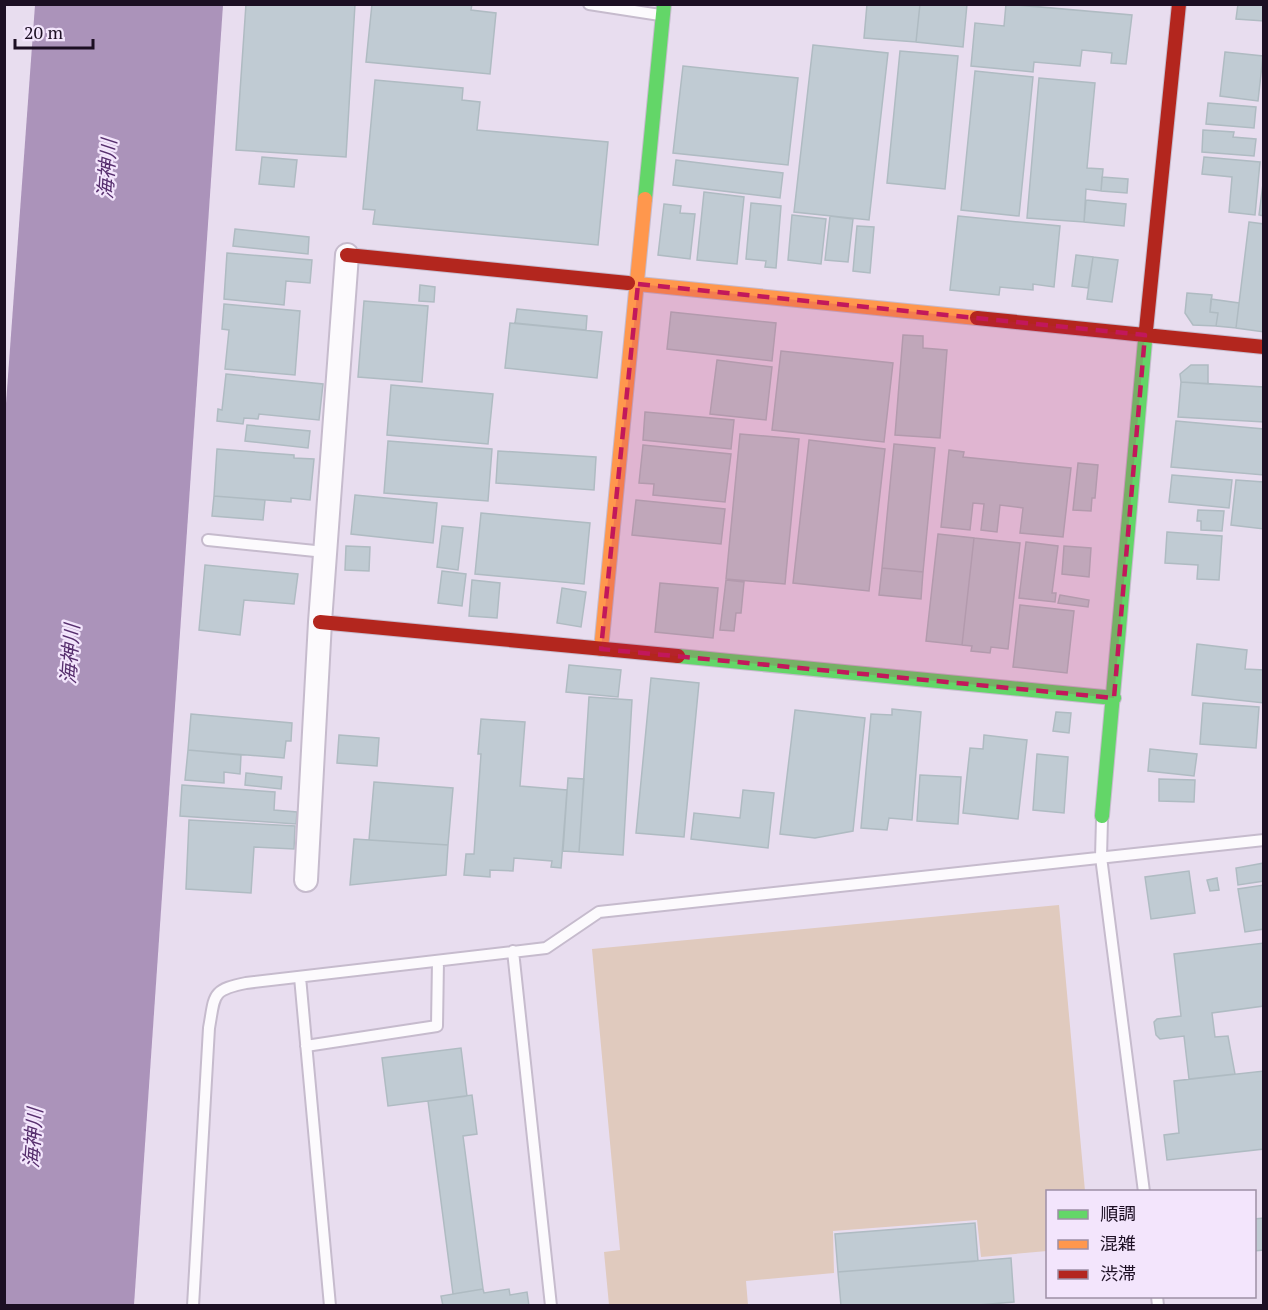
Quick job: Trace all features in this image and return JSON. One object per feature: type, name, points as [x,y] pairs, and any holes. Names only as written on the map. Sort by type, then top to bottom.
[{"type":"street","points":[[1102,816],[1145,335],[1179,4]]},
{"type":"street","points":[[601,649],[664,10]]},
{"type":"street","points":[[306,880],[320,622],[347,255],[1263,347]]},
{"type":"street","points":[[320,622],[1114,698]]},
{"type":"lane","points":[[589,4],[664,10]]},
{"type":"lane","points":[[208,540],[325,552]]},
{"type":"lane","points":[[1102,816],[1101,857],[1144,1190]]},
{"type":"lane","points":[[193,1305],[209,1028],[215,996],[222,989],[300,976],[546,948],[599,912],[1263,840]]},
{"type":"lane","points":[[513,951],[551,1305]]},
{"type":"lane","points":[[306,1046],[437,1026],[438,961]]},
{"type":"lane","points":[[300,976],[330,1305]]},
{"type":"highlighted area","points":[[638,284],[1145,335],[1114,698],[601,649]]},
{"type":"shaded area","points":[[1059,905],[1085,1190],[1046,1190],[1046,1251],[981,1257],[977,1220],[833,1231],[834,1273],[746,1281],[748,1305],[609,1305],[604,1252],[620,1250],[592,949]]},
{"type":"water","name":"海神川","points":[[35,5],[223,5],[134,1305],[5,1305],[4,431]]},
{"type":"building","points":[[246,4],[355,4],[346,157],[236,150]]},
{"type":"building","points":[[372,4],[472,4],[471,10],[496,13],[490,74],[366,62]]},
{"type":"building","points":[[867,4],[920,4],[916,42],[864,38]]},
{"type":"building","points":[[920,4],[967,4],[963,47],[916,42]]},
{"type":"building","points":[[1006,4],[1132,15],[1126,64],[1111,63],[1112,53],[1082,50],[1080,66],[1034,62],[1033,72],[971,66],[975,23],[1004,26]]},
{"type":"building","points":[[1238,4],[1264,4],[1264,21],[1236,19]]},
{"type":"building","points":[[813,45],[888,53],[869,220],[794,212]]},
{"type":"building","points":[[900,51],[958,56],[945,189],[887,183]]},
{"type":"building","points":[[1225,52],[1263,56],[1258,101],[1220,96]]},
{"type":"building","points":[[683,66],[798,78],[788,165],[673,153]]},
{"type":"building","points":[[975,71],[1033,77],[1019,216],[961,210]]},
{"type":"building","points":[[1039,78],[1095,83],[1087,168],[1103,169],[1101,191],[1086,189],[1084,222],[1027,218]]},
{"type":"building","points":[[375,80],[463,88],[462,100],[480,102],[477,130],[608,142],[598,245],[373,224],[375,210],[363,209]]},
{"type":"building","points":[[1208,103],[1256,107],[1254,128],[1206,124]]},
{"type":"building","points":[[1203,130],[1234,132],[1233,137],[1256,139],[1254,156],[1202,152]]},
{"type":"building","points":[[262,157],[297,160],[294,187],[259,184]]},
{"type":"building","points":[[1204,157],[1260,162],[1255,215],[1229,212],[1232,177],[1202,174]]},
{"type":"building","points":[[676,160],[783,173],[780,198],[673,185]]},
{"type":"building","points":[[1264,176],[1264,216],[1259,215]]},
{"type":"building","points":[[1102,177],[1128,179],[1127,193],[1101,191]]},
{"type":"building","points":[[704,192],[744,197],[737,264],[697,260]]},
{"type":"building","points":[[1086,200],[1126,204],[1124,226],[1084,222]]},
{"type":"building","points":[[751,203],[781,206],[776,268],[765,267],[766,261],[746,259]]},
{"type":"building","points":[[664,204],[681,206],[680,213],[695,214],[690,259],[658,255]]},
{"type":"building","points":[[792,215],[826,219],[821,264],[788,260]]},
{"type":"building","points":[[830,216],[853,219],[848,262],[825,260]]},
{"type":"building","points":[[958,216],[1060,226],[1054,287],[1033,284],[1033,290],[1000,287],[999,295],[950,290]]},
{"type":"building","points":[[1249,222],[1264,224],[1264,332],[1236,328]]},
{"type":"building","points":[[857,226],[874,227],[870,273],[853,271]]},
{"type":"building","points":[[235,229],[309,237],[308,254],[233,246]]},
{"type":"building","points":[[227,253],[312,260],[310,283],[286,281],[284,305],[224,299]]},
{"type":"building","points":[[1076,255],[1093,257],[1088,288],[1072,286]]},
{"type":"building","points":[[1093,257],[1118,260],[1112,302],[1087,299]]},
{"type":"building","points":[[420,285],[435,287],[434,302],[419,301]]},
{"type":"building","points":[[1187,293],[1212,295],[1210,312],[1218,313],[1216,326],[1193,325],[1185,313]]},
{"type":"building","points":[[1211,299],[1239,303],[1236,328],[1216,326],[1218,313],[1210,312]]},
{"type":"building","points":[[364,301],[428,306],[422,382],[358,377]]},
{"type":"building","points":[[224,304],[300,311],[295,375],[225,369],[229,330],[222,329]]},
{"type":"building","points":[[517,309],[587,316],[586,330],[515,323]]},
{"type":"building","points":[[671,312],[776,323],[772,361],[667,349]]},
{"type":"building","points":[[510,323],[602,332],[597,378],[505,368]]},
{"type":"building","points":[[903,335],[923,336],[923,348],[947,350],[940,438],[895,435]]},
{"type":"building","points":[[781,351],[893,363],[884,442],[772,430]]},
{"type":"building","points":[[717,360],[772,367],[766,420],[710,414]]},
{"type":"building","points":[[1191,365],[1208,365],[1208,384],[1181,382],[1180,374]]},
{"type":"building","points":[[226,374],[323,384],[319,420],[259,414],[258,419],[244,418],[243,424],[217,421],[218,409],[222,410]]},
{"type":"building","points":[[1181,382],[1264,387],[1264,422],[1178,417]]},
{"type":"building","points":[[391,385],[493,394],[488,444],[387,435]]},
{"type":"building","points":[[645,412],[734,420],[731,449],[643,440]]},
{"type":"building","points":[[1176,421],[1264,429],[1264,475],[1171,467]]},
{"type":"building","points":[[247,425],[310,431],[308,448],[245,441]]},
{"type":"building","points":[[740,434],[799,439],[785,584],[726,579]]},
{"type":"building","points":[[809,440],[885,449],[869,591],[793,583]]},
{"type":"building","points":[[388,441],[492,449],[488,501],[384,493]]},
{"type":"building","points":[[894,444],[935,448],[923,572],[882,568]]},
{"type":"building","points":[[643,445],[731,454],[725,502],[653,495],[654,484],[639,483]]},
{"type":"building","points":[[217,449],[294,455],[294,458],[314,459],[310,500],[291,498],[291,502],[214,496]]},
{"type":"building","points":[[949,450],[964,452],[963,457],[1071,468],[1063,537],[1020,533],[1023,508],[1000,505],[997,532],[981,530],[984,504],[973,503],[970,530],[941,527]]},
{"type":"building","points":[[498,451],[596,457],[594,490],[496,483]]},
{"type":"building","points":[[1078,463],[1098,465],[1095,498],[1092,498],[1091,511],[1073,510]]},
{"type":"building","points":[[1172,475],[1232,480],[1229,508],[1169,502]]},
{"type":"building","points":[[1236,480],[1264,482],[1264,529],[1231,525]]},
{"type":"building","points":[[355,495],[437,503],[433,543],[351,534]]},
{"type":"building","points":[[214,496],[265,500],[263,520],[212,516]]},
{"type":"building","points":[[636,500],[725,509],[721,544],[632,535]]},
{"type":"building","points":[[1198,510],[1224,511],[1222,531],[1201,530],[1201,521],[1197,521]]},
{"type":"building","points":[[481,513],[590,523],[584,584],[475,574]]},
{"type":"building","points":[[442,526],[463,528],[458,570],[437,567]]},
{"type":"building","points":[[1167,532],[1222,536],[1219,580],[1197,579],[1198,565],[1165,563]]},
{"type":"building","points":[[938,534],[974,538],[962,645],[926,641]]},
{"type":"building","points":[[974,538],[1020,543],[1008,649],[991,647],[990,653],[971,651],[972,646],[962,645]]},
{"type":"building","points":[[1026,542],[1058,546],[1052,593],[1056,593],[1055,602],[1019,598]]},
{"type":"building","points":[[346,546],[370,547],[369,571],[345,570]]},
{"type":"building","points":[[1064,546],[1091,548],[1089,577],[1062,574]]},
{"type":"building","points":[[205,565],[298,574],[294,604],[244,600],[240,635],[199,630]]},
{"type":"building","points":[[882,568],[923,572],[921,599],[879,595]]},
{"type":"building","points":[[442,571],[466,574],[462,606],[438,603]]},
{"type":"building","points":[[472,580],[500,583],[497,618],[469,616]]},
{"type":"building","points":[[726,580],[744,582],[741,613],[736,613],[734,631],[720,630]]},
{"type":"building","points":[[660,583],[718,588],[713,638],[655,632]]},
{"type":"building","points":[[562,588],[586,592],[581,627],[557,623]]},
{"type":"building","points":[[1060,595],[1089,600],[1088,607],[1058,603]]},
{"type":"building","points":[[1020,605],[1074,611],[1067,673],[1013,667]]},
{"type":"building","points":[[1197,644],[1247,650],[1245,669],[1264,670],[1264,703],[1192,695]]},
{"type":"building","points":[[569,665],[621,670],[618,697],[566,692]]},
{"type":"building","points":[[651,678],[699,683],[684,837],[636,833]]},
{"type":"building","points":[[589,697],[632,700],[623,855],[579,852]]},
{"type":"building","points":[[1203,703],[1259,707],[1256,748],[1200,744]]},
{"type":"building","points":[[892,709],[921,712],[912,820],[889,818],[887,830],[861,828],[871,714],[892,715]]},
{"type":"building","points":[[795,710],[865,718],[853,831],[815,838],[780,834]]},
{"type":"building","points":[[1056,712],[1071,713],[1069,733],[1053,731]]},
{"type":"building","points":[[191,714],[292,723],[291,741],[286,741],[284,758],[188,750]]},
{"type":"building","points":[[481,719],[525,722],[520,786],[567,790],[561,868],[551,867],[552,861],[514,858],[513,871],[490,870],[490,877],[464,875],[466,854],[474,854],[481,754],[478,754]]},
{"type":"building","points":[[339,735],[379,738],[377,766],[337,763]]},
{"type":"building","points":[[984,735],[1027,740],[1018,819],[963,813],[970,748],[983,749]]},
{"type":"building","points":[[1150,749],[1197,754],[1194,776],[1148,771]]},
{"type":"building","points":[[188,750],[241,755],[240,774],[224,772],[224,783],[185,780]]},
{"type":"building","points":[[1037,754],[1068,757],[1064,813],[1033,810]]},
{"type":"building","points":[[246,773],[282,777],[281,789],[245,785]]},
{"type":"building","points":[[920,775],[961,777],[958,824],[917,821]]},
{"type":"building","points":[[568,778],[584,779],[579,852],[563,851]]},
{"type":"building","points":[[1159,779],[1195,780],[1194,802],[1159,801]]},
{"type":"building","points":[[374,782],[453,788],[448,845],[369,840]]},
{"type":"building","points":[[182,785],[275,792],[274,810],[297,812],[296,824],[180,816]]},
{"type":"building","points":[[743,790],[774,793],[768,848],[691,839],[694,813],[740,818]]},
{"type":"building","points":[[189,820],[295,826],[294,849],[254,847],[251,893],[186,889]]},
{"type":"building","points":[[354,839],[448,845],[446,875],[350,885]]},
{"type":"building","points":[[1264,863],[1264,881],[1238,885],[1236,868]]},
{"type":"building","points":[[1189,871],[1195,913],[1151,919],[1145,877]]},
{"type":"building","points":[[1217,878],[1219,890],[1210,891],[1207,880]]},
{"type":"building","points":[[1264,885],[1264,929],[1245,932],[1238,889]]},
{"type":"building","points":[[1264,943],[1264,1006],[1212,1013],[1215,1037],[1228,1036],[1235,1074],[1189,1079],[1184,1036],[1160,1039],[1156,1035],[1154,1022],[1157,1019],[1181,1016],[1174,954]]},
{"type":"building","points":[[461,1048],[467,1096],[388,1106],[382,1058]]},
{"type":"building","points":[[1264,1071],[1264,1149],[1167,1160],[1164,1135],[1179,1133],[1174,1081]]},
{"type":"building","points":[[472,1095],[477,1134],[463,1136],[483,1289],[453,1294],[428,1101]]},
{"type":"building","points":[[1264,1218],[1264,1250],[1256,1251],[1256,1219]]},
{"type":"building","points":[[975,1223],[978,1261],[838,1272],[835,1234]]},
{"type":"building","points":[[1011,1258],[1014,1302],[966,1306],[841,1306],[838,1272]]},
{"type":"building","points":[[483,1289],[484,1293],[509,1289],[510,1295],[527,1292],[529,1306],[443,1306],[441,1296]]},
{"type":"traffic: fast","points":[[645,199],[664,4]]},
{"type":"traffic: fast","points":[[1102,816],[1146,330]]},
{"type":"traffic: fast","points":[[678,656],[1114,698]]},
{"type":"traffic: slow","points":[[601,649],[645,199]]},
{"type":"traffic: slow","points":[[628,283],[977,318]]},
{"type":"traffic: jam","points":[[1146,330],[1179,4]]},
{"type":"traffic: jam","points":[[347,255],[628,283]]},
{"type":"traffic: jam","points":[[977,318],[1264,347]]},
{"type":"traffic: jam","points":[[320,622],[678,656]]}]
